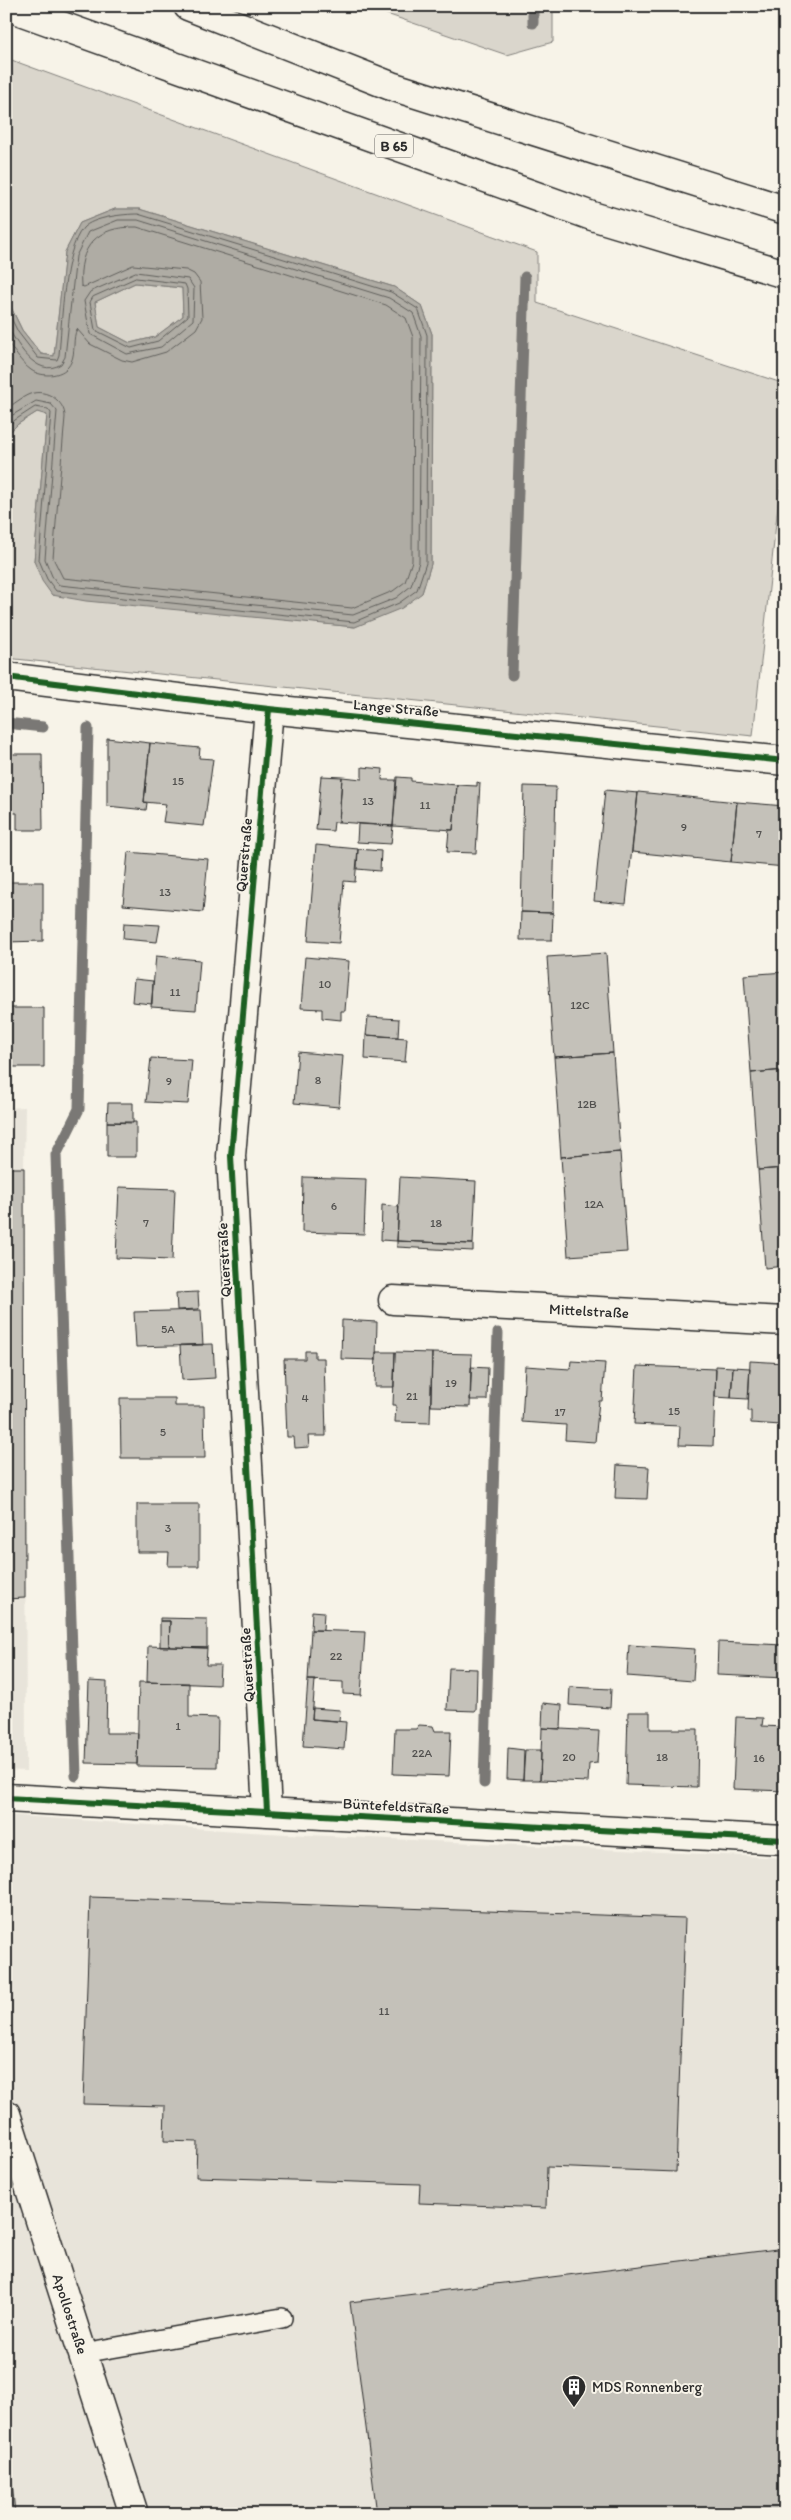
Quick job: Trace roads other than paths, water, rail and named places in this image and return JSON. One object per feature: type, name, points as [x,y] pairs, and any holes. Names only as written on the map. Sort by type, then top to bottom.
[{"type":"main road","name":"B 65","points":[[6,6],[592,216],[785,274]]},
{"type":"main road","points":[[188,6],[391,86],[785,210]]},
{"type":"main road","name":"Lange Straße","points":[[6,677],[269,709],[785,760]]},
{"type":"main road","name":"Querstraße","points":[[267,1811],[230,1156],[269,709]]},
{"type":"main road","name":"Mittelstraße","points":[[393,1300],[785,1321]]},
{"type":"main road","name":"Büntefeldstraße","points":[[6,1798],[785,1840]]},
{"type":"main road","name":"Apollostraße","points":[[6,2114],[134,2514]]},
{"type":"lane","points":[[83,2353],[282,2318]]},
{"type":"water","points":[[115,209],[139,209],[394,287],[422,306],[432,334],[431,564],[422,593],[402,608],[355,627],[86,601],[52,595],[42,581],[34,561],[47,415],[37,412],[18,424],[6,436],[6,297],[22,330],[41,354],[54,356],[65,252],[80,223]],"holes":[[[135,283],[182,288],[183,316],[155,337],[130,343],[99,327],[95,302]]]},
{"type":"waterway","points":[[533,6],[533,23]]},
{"type":"waterway","points":[[512,675],[525,277]]},
{"type":"waterway","points":[[6,723],[43,727]]},
{"type":"waterway","points":[[76,1776],[56,1155],[79,1109],[88,728]]},
{"type":"waterway","points":[[484,1783],[498,1333]]},
{"type":"place","name":"MDS Ronnenberg","points":[[574,2408]]}]
